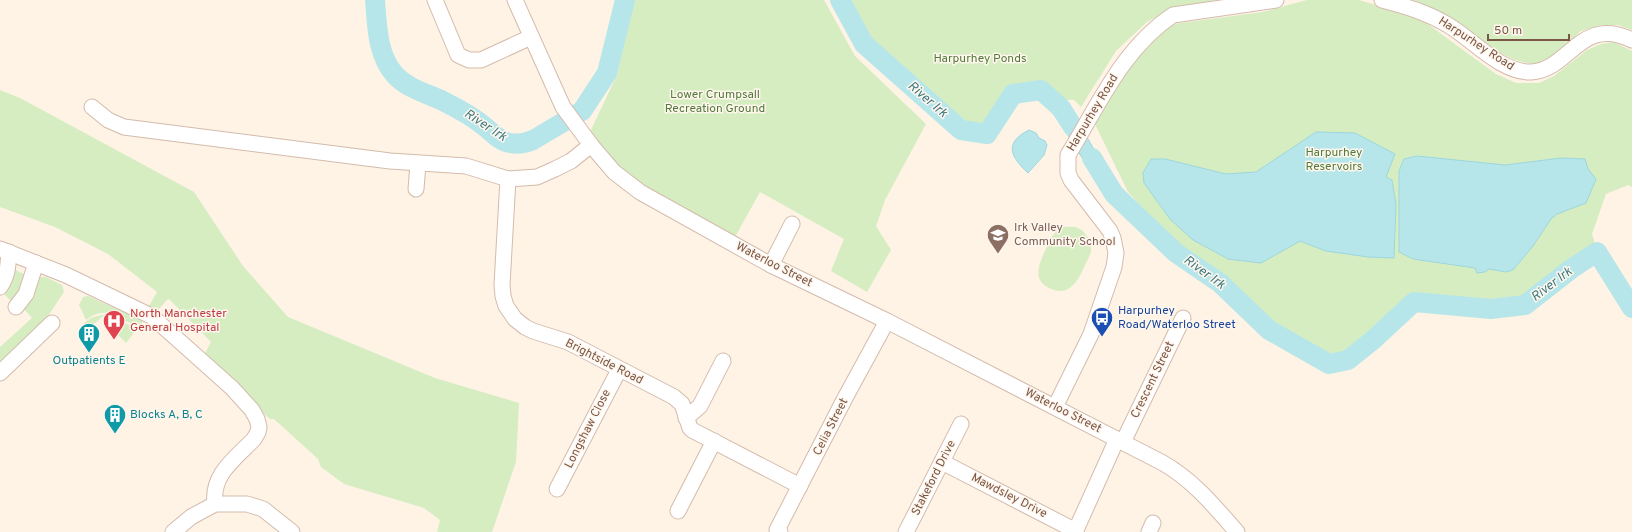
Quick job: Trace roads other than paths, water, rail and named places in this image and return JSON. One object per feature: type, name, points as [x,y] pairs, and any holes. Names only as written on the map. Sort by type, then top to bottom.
[{"type":"street","points":[[434,0],[458,55],[469,60],[481,60],[531,37]]},
{"type":"street","name":"Waterloo Street","points":[[515,0],[563,108],[614,172],[640,192],[771,265],[887,321],[1055,407],[1181,474],[1194,485],[1237,532]]},
{"type":"street","name":"Harpurhey Road","points":[[1055,407],[1091,334],[1114,267],[1116,253],[1110,231],[1071,180],[1068,173],[1068,155],[1125,61],[1137,46],[1162,22],[1173,15],[1276,0]]},
{"type":"street","name":"Harpurhey Road","points":[[1382,0],[1418,9],[1448,25],[1504,66],[1517,71],[1532,72],[1548,68],[1584,40],[1602,34],[1621,35],[1632,40]]},
{"type":"street","points":[[92,107],[108,120],[124,127],[390,161],[466,166],[508,179],[537,176],[555,169],[571,161],[591,145]]},
{"type":"street","points":[[416,189],[418,164]]},
{"type":"street","name":"Brightside Road","points":[[508,179],[502,285],[506,306],[515,319],[525,327],[538,333],[568,342],[679,401],[682,404],[686,418],[692,430],[800,486]]},
{"type":"street","points":[[771,265],[792,224]]},
{"type":"street","points":[[4,250],[105,294],[157,321],[232,388],[252,410],[258,424],[258,432],[254,439],[220,474],[214,494],[215,504]]},
{"type":"street","points":[[0,287],[8,270],[4,250]]},
{"type":"street","points":[[16,307],[26,294],[36,263]]},
{"type":"street","name":"Crescent Street","points":[[1080,530],[1120,441],[1183,318]]},
{"type":"street","name":"Celia Street","points":[[778,531],[800,486],[887,321]]},
{"type":"street","points":[[0,374],[52,323]]},
{"type":"street","points":[[686,418],[700,406],[723,361]]},
{"type":"street","name":"Longshaw Close","points":[[557,489],[619,370]]},
{"type":"street","name":"Stakeford Drive","points":[[906,532],[961,424]]},
{"type":"street","points":[[678,511],[714,441]]},
{"type":"street","name":"Mawdsley Drive","points":[[942,462],[1080,530]]},
{"type":"street","points":[[173,532],[191,517],[215,504],[247,504],[263,508],[292,532]]},
{"type":"water","points":[[1063,101],[1075,116],[1109,176],[1100,186],[1052,112]]},
{"type":"water","points":[[1029,130],[1036,133],[1039,138],[1045,141],[1047,145],[1044,155],[1028,173],[1017,161],[1012,150],[1015,140]]},
{"type":"water","points":[[1316,132],[1355,133],[1395,154],[1386,177],[1392,180],[1396,204],[1394,258],[1368,257],[1326,251],[1300,241],[1261,263],[1228,259],[1193,240],[1170,219],[1144,183],[1143,173],[1151,159],[1165,159],[1226,174],[1256,172]]},
{"type":"water","points":[[1417,156],[1505,165],[1561,158],[1585,159],[1588,169],[1596,179],[1586,203],[1557,214],[1551,219],[1533,246],[1513,270],[1506,272],[1489,269],[1485,272],[1477,273],[1475,268],[1413,259],[1399,252],[1399,171],[1404,159]]},
{"type":"waterway","name":"River Irk","points":[[375,0],[377,29],[381,49],[389,67],[395,75],[411,87],[459,109],[479,122],[500,139],[517,144],[533,140],[582,111],[607,73],[625,0]]},
{"type":"waterway","name":"River Irk","points":[[840,0],[864,44],[961,130],[987,134],[1013,94],[1041,90],[1061,108],[1073,127]]},
{"type":"waterway","name":"River Irk","points":[[1092,158],[1114,194],[1176,253],[1220,283],[1269,330],[1329,364],[1348,360],[1373,340],[1414,302],[1491,309],[1525,305],[1571,269],[1597,252],[1632,308]]},
{"type":"place","name":"Irk Valley Community School","points":[[998,254]]},
{"type":"place","name":"Harpurhey Road/Waterloo Street","points":[[1102,338]]},
{"type":"place","name":"North Manchester General Hospital","points":[[114,340]]},
{"type":"place","name":"Outpatients E","points":[[89,354]]},
{"type":"place","name":"Blocks A, B, C","points":[[115,434]]},
{"type":"park label","name":"Harpurhey Ponds","points":[[980,59]]},
{"type":"park label","name":"Lower Crumpsall Recreation Ground","points":[[715,102]]},
{"type":"park label","name":"Harpurhey Reservoirs","points":[[1334,160]]}]
